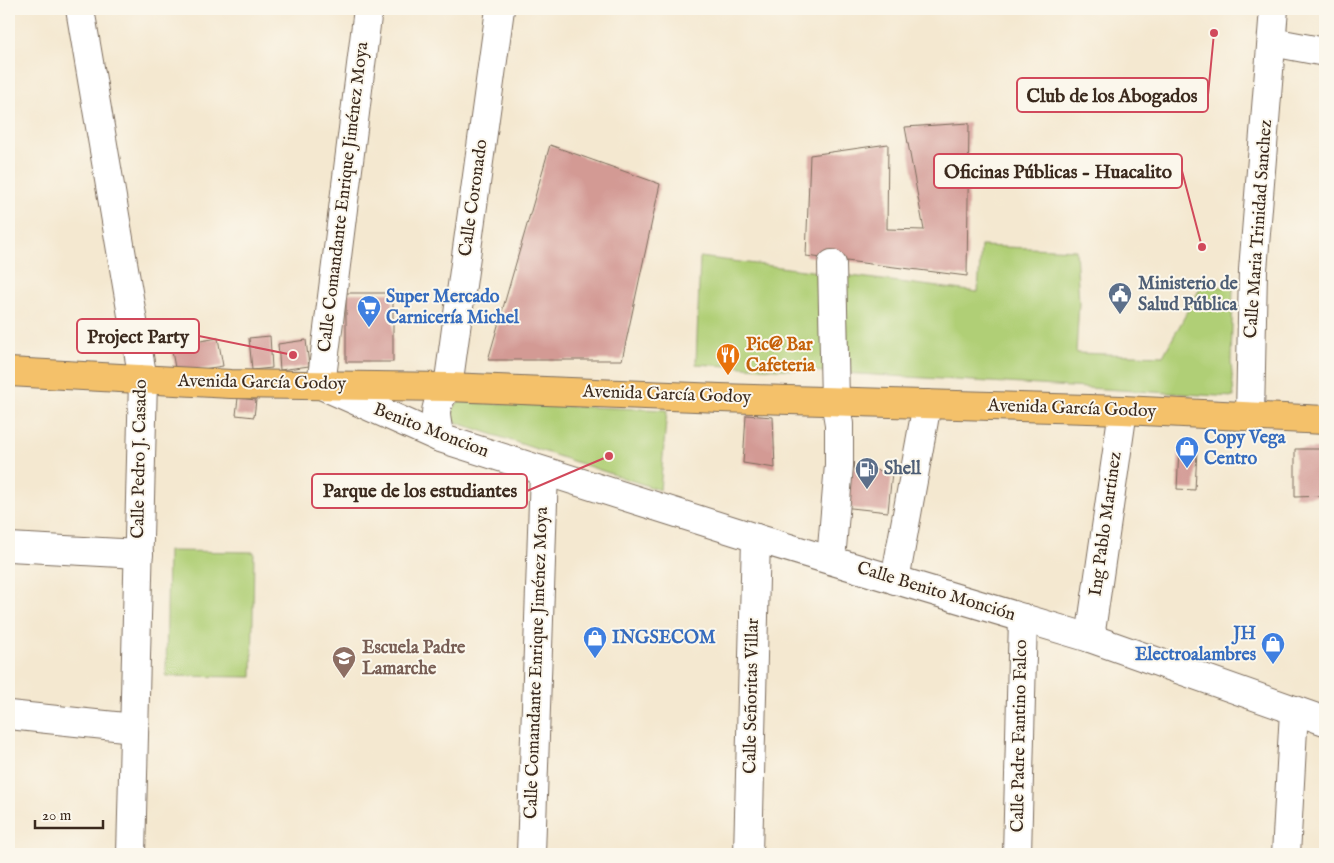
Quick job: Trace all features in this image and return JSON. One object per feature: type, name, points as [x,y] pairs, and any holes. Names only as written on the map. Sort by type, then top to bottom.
[{"type":"main road","name":"Avenida García Godoy","points":[[9,372],[232,384],[448,387],[1123,410],[1325,420]]},
{"type":"street","name":"Calle Pedro J. Casado","points":[[80,9],[144,380],[131,854]]},
{"type":"street","name":"Calle Comandante Enrique Jiménez Moya","points":[[321,385],[368,9]]},
{"type":"street","name":"Calle Coronado","points":[[440,438],[436,416],[438,402],[448,387],[500,9]]},
{"type":"street","name":"Calle Maria Trinidad Sanchez","points":[[1250,416],[1253,270],[1274,9]]},
{"type":"street","points":[[1272,42],[1325,52]]},
{"type":"street","points":[[831,560],[839,465],[839,424],[835,401],[832,264]]},
{"type":"street","name":"Benito Moncion","points":[[321,385],[440,438],[544,472]]},
{"type":"street","points":[[896,580],[927,404]]},
{"type":"street","name":"Ing Pablo Martinez","points":[[1090,638],[1123,410]]},
{"type":"street","name":"Calle Comandante Enrique Jiménez Moya","points":[[531,854],[544,472]]},
{"type":"street","name":"Calle Benito Monción","points":[[544,472],[1090,638],[1325,721]]},
{"type":"street","name":"Calle Señoritas Villar","points":[[748,854],[756,538]]},
{"type":"street","points":[[9,547],[139,554]]},
{"type":"street","name":"Calle Padre Fantino Falco","points":[[1017,854],[1023,618]]},
{"type":"street","points":[[1286,854],[1294,711]]},
{"type":"street","points":[[9,715],[134,728]]},
{"type":"green space","points":[[981,246],[1076,250],[1079,303],[1076,353],[1163,356],[1202,285],[1233,288],[1231,363],[1234,397],[696,364],[700,257],[978,292]]},
{"type":"green space","points":[[458,402],[667,410],[660,490],[452,421],[452,411]]},
{"type":"green space","points":[[168,551],[254,552],[252,677],[166,676]]},
{"type":"building","points":[[969,123],[967,276],[806,256],[810,155],[888,144],[887,229],[924,230],[905,127]]},
{"type":"building","points":[[550,145],[660,184],[622,360],[488,360]]},
{"type":"building","name":"Super Mercado Carnicería Michel","points":[[346,293],[393,293],[393,362],[346,362]]},
{"type":"building","points":[[270,336],[272,368],[252,370],[249,338]]},
{"type":"building","points":[[218,338],[223,366],[176,373],[171,346]]},
{"type":"building","points":[[306,340],[309,366],[280,370],[278,344]]},
{"type":"building","points":[[238,398],[256,400],[254,417],[236,415]]},
{"type":"building","points":[[746,415],[773,417],[775,468],[743,463]]},
{"type":"building","name":"Copy Vega Centro","points":[[1179,449],[1197,450],[1195,490],[1177,489]]},
{"type":"building","points":[[1295,449],[1325,449],[1325,496],[1295,497]]},
{"type":"building","name":"Shell","points":[[846,467],[892,472],[888,512],[842,507]]},
{"type":"place","name":"Club de los Abogados","points":[[1214,33]]},
{"type":"place","name":"Oficinas Públicas - Huacalito","points":[[1202,247]]},
{"type":"place","name":"Ministerio de Salud Pública","points":[[1120,315]]},
{"type":"place","name":"Super Mercado Carnicería Michel","points":[[369,328]]},
{"type":"place","name":"Project Party","points":[[293,355]]},
{"type":"place","name":"Pic@ Bar Cafeteria","points":[[728,376]]},
{"type":"place","name":"Parque de los estudiantes","points":[[609,456]]},
{"type":"place","name":"Copy Vega Centro","points":[[1187,469]]},
{"type":"place","name":"Shell","points":[[867,490]]},
{"type":"place","name":"INGSECOM","points":[[595,659]]},
{"type":"place","name":"JH Electroalambres","points":[[1273,665]]},
{"type":"place","name":"Escuela Padre Lamarche","points":[[344,679]]}]
